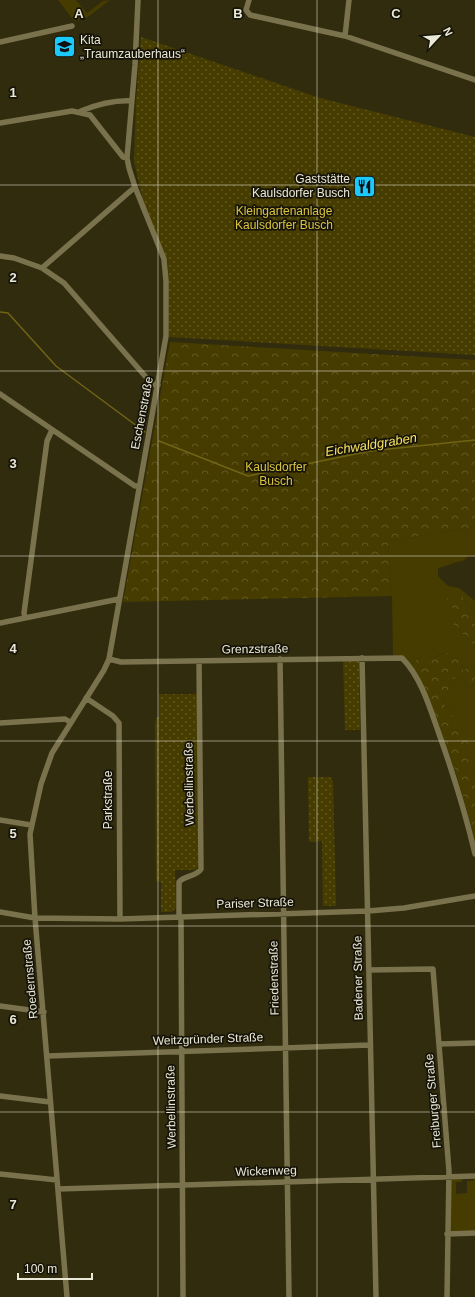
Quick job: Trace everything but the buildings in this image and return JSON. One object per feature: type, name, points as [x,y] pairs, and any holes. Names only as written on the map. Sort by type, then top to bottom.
[{"type":"street","points":[[0,123],[72,110],[81,111],[90,115],[123,157],[127,158],[138,0]]},
{"type":"street","points":[[249,0],[247,13],[345,36],[475,80]]},
{"type":"street","points":[[345,36],[349,0]]},
{"type":"street","points":[[0,42],[72,26]]},
{"type":"street","points":[[81,111],[91,107],[132,101]]},
{"type":"street","name":"Eschenstraße","points":[[100,675],[109,659],[166,336],[164,259],[128,168],[127,158]]},
{"type":"street","points":[[42,268],[135,187]]},
{"type":"street","points":[[0,256],[14,258],[42,268],[57,277],[70,288],[152,384],[158,385]]},
{"type":"street","points":[[0,394],[135,486],[140,486]]},
{"type":"street","points":[[25,618],[24,613],[47,441],[52,430]]},
{"type":"street","points":[[0,623],[119,599]]},
{"type":"street","name":"Badener Straße","points":[[362,658],[376,1297]]},
{"type":"street","name":"Grenzstraße","points":[[109,659],[121,662],[402,658],[412,672],[432,715],[466,815],[475,854]]},
{"type":"street","name":"Friedenstraße","points":[[280,659],[285,913],[289,1297]]},
{"type":"street","name":"Werbellinstraße","points":[[183,1297],[179,882],[182,878],[196,874],[201,869],[199,661]]},
{"type":"street","name":"Roedernstraße","points":[[67,1297],[35,918],[31,825],[46,767],[70,722],[100,675]]},
{"type":"street","name":"Parkstraße","points":[[86,698],[113,716],[119,723],[120,919]]},
{"type":"street","points":[[0,724],[65,719],[70,722]]},
{"type":"street","points":[[0,820],[31,825]]},
{"type":"street","name":"Pariser Straße","points":[[0,912],[35,918],[120,919],[368,911],[404,908],[475,896]]},
{"type":"street","name":"Freiburger Straße","points":[[369,970],[433,969],[449,1177],[447,1297]]},
{"type":"street","points":[[0,1006],[44,1012]]},
{"type":"street","points":[[439,1044],[475,1043]]},
{"type":"street","name":"Weitzgründer Straße","points":[[47,1056],[370,1045]]},
{"type":"street","points":[[0,1096],[50,1102]]},
{"type":"street","points":[[0,1174],[57,1180]]},
{"type":"street","name":"Wickenweg","points":[[58,1189],[475,1176]]},
{"type":"street","points":[[448,1234],[475,1234]]},
{"type":"green space","points":[[58,0],[76,0],[87,13],[103,1],[110,0],[88,17],[74,21]]},
{"type":"green space","name":"Kleingartenanlage Kaulsdorfer Busch","points":[[141,37],[320,98],[475,137],[475,355],[169,337],[168,263],[144,204],[134,162],[136,101]]},
{"type":"green space","name":"Kaulsdorfer Busch","points":[[170,342],[475,360],[475,527],[388,541],[392,596],[123,602]]},
{"type":"green space","points":[[475,527],[475,556],[468,556],[463,561],[438,568],[438,576],[448,586],[459,588],[475,601],[475,612],[468,606],[462,596],[449,620],[475,646],[475,669],[470,666],[463,671],[461,657],[449,654],[439,655],[431,659],[427,653],[411,664],[405,657],[393,655],[392,596],[388,541]]},
{"type":"green space","points":[[450,595],[459,599],[462,596],[468,606],[475,612],[475,646],[449,620],[454,609],[445,602]]},
{"type":"green space","points":[[456,650],[461,657],[463,671],[470,666],[475,669],[475,679],[472,687],[466,685],[463,679],[458,677],[451,680],[448,698],[443,697],[443,700],[445,706],[453,711],[452,723],[465,733],[468,744],[467,754],[472,758],[473,764],[469,765],[471,773],[475,774],[475,842],[456,774],[440,728],[411,664],[427,653],[431,659]]},
{"type":"green space","points":[[343,660],[359,661],[360,730],[345,730]]},
{"type":"green space","points":[[458,677],[463,679],[466,685],[472,687],[475,679],[475,774],[471,773],[468,763],[468,744],[452,723],[453,711],[445,705],[443,699],[443,696],[448,697],[451,680]]},
{"type":"green space","points":[[159,694],[197,694],[198,867],[195,870],[175,870],[176,908],[172,912],[161,912],[161,882],[156,881],[155,724],[156,718],[159,717]]},
{"type":"green space","points":[[308,777],[330,777],[333,781],[336,906],[323,906],[322,841],[309,842]]},
{"type":"green space","points":[[462,1178],[462,1182],[456,1182],[456,1194],[467,1193],[467,1181],[473,1181],[475,1178],[475,1232],[453,1233],[450,1229],[450,1182],[452,1179]]},
{"type":"waterway","name":"Eichwaldgraben","points":[[0,312],[8,313],[56,366],[145,432]]},
{"type":"waterway","name":"Eichwaldgraben","points":[[159,441],[248,476],[370,451],[475,440]]},
{"type":"place","name":"Kita „Traumzauberhaus“","points":[[64,47]]},
{"type":"place","name":"Gaststätte Kaulsdorfer Busch","points":[[365,186]]}]
